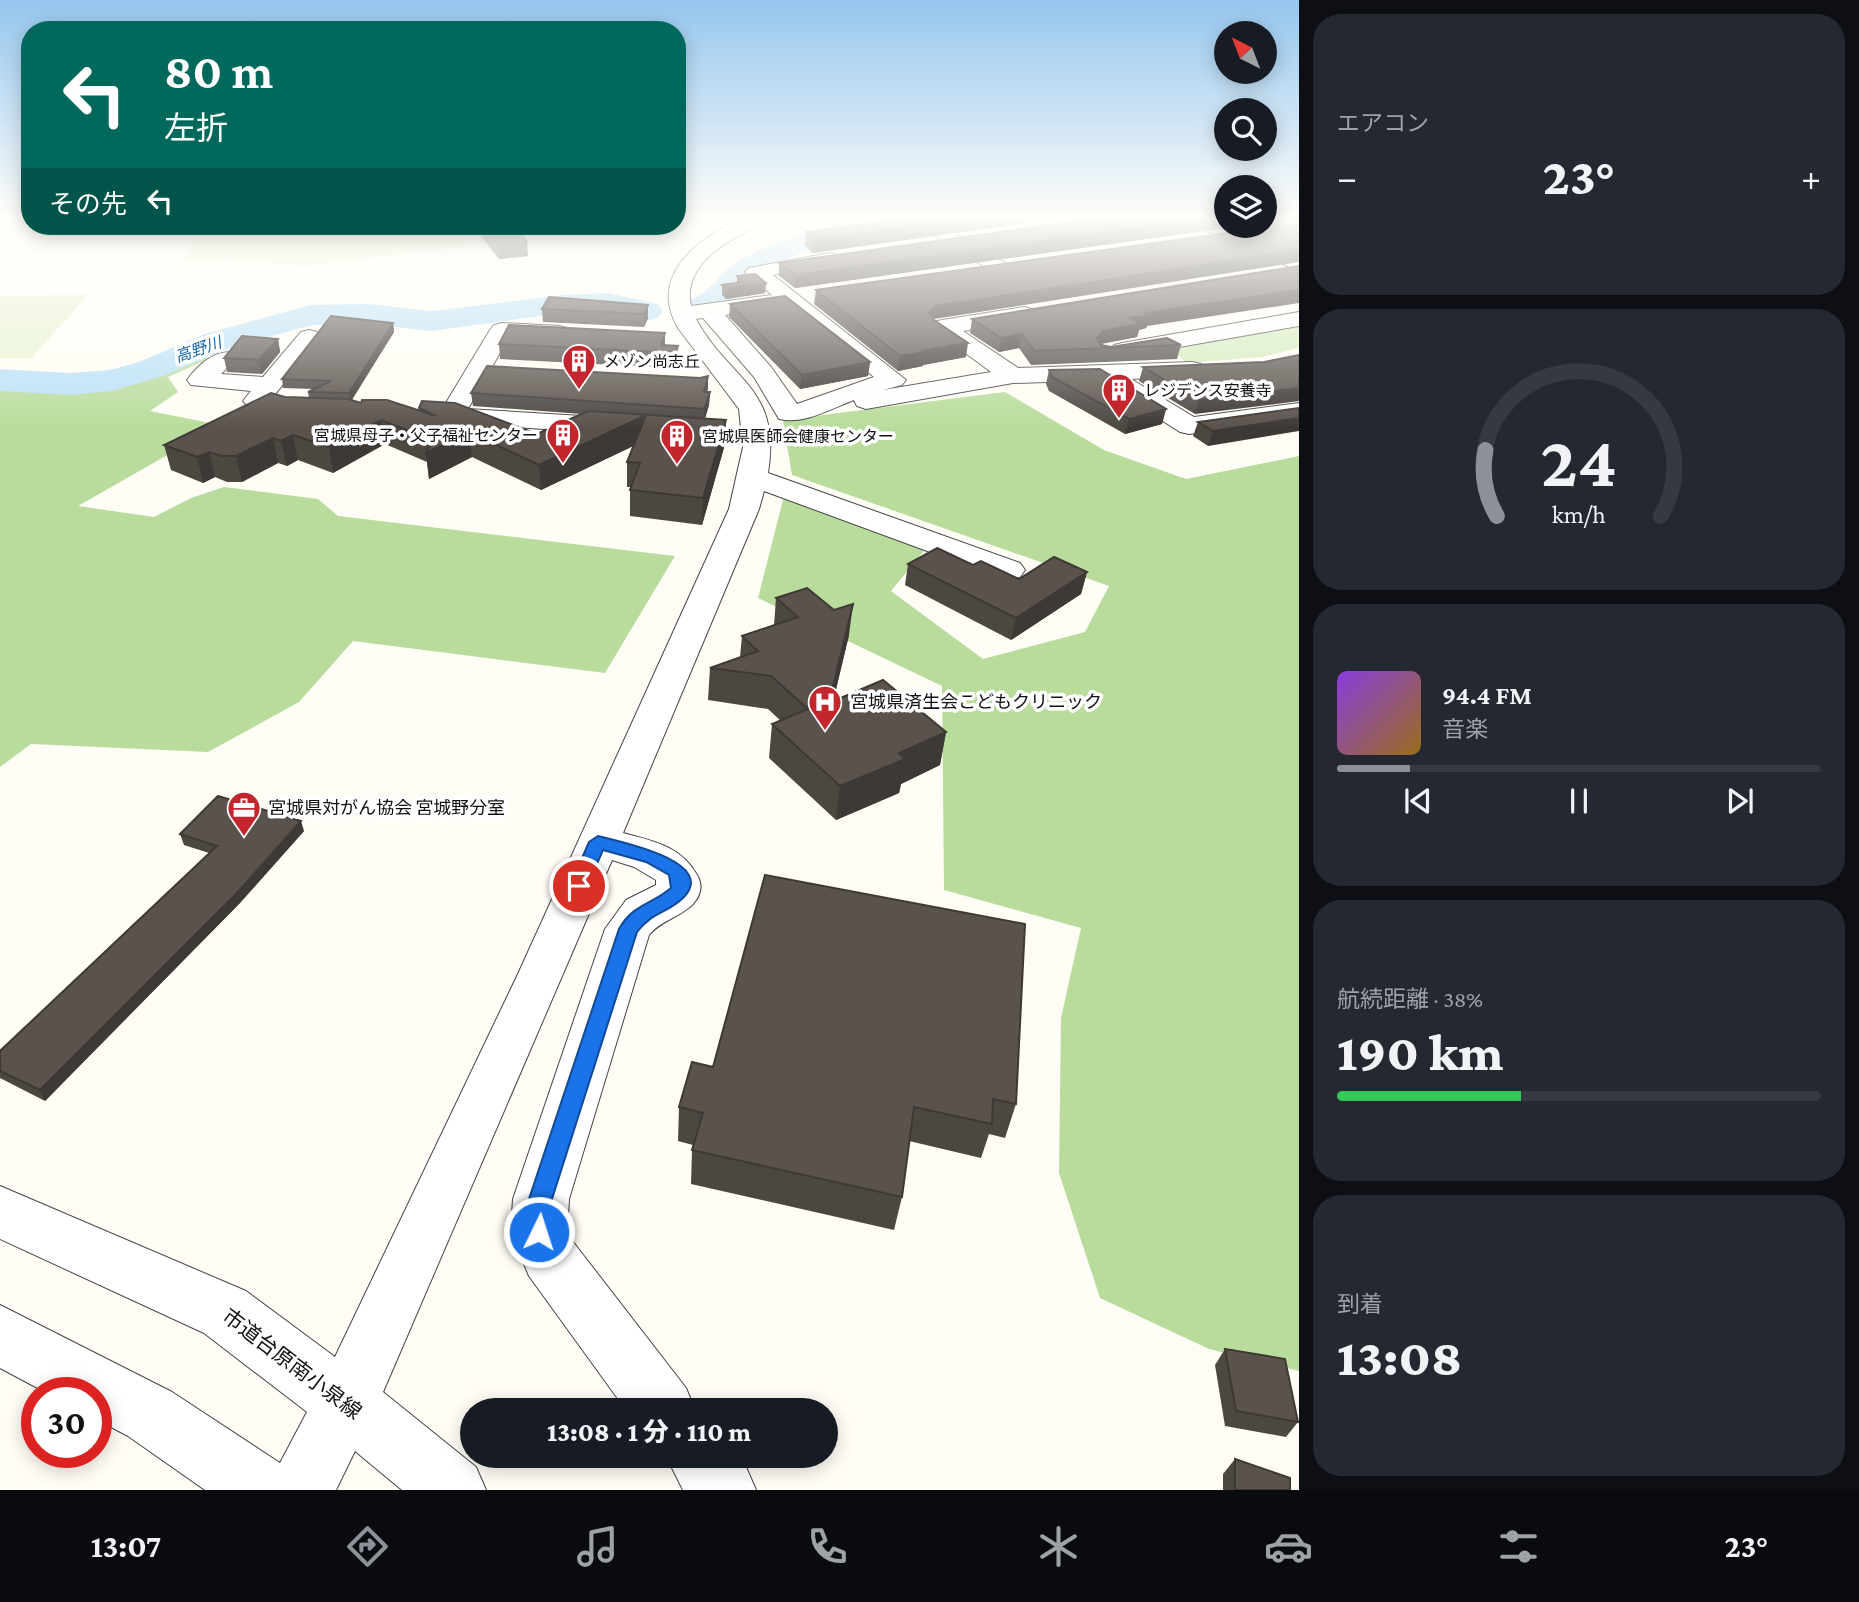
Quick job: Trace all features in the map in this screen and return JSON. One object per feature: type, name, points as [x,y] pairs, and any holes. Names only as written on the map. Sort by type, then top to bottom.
[{"type":"street","points":[[680,289],[678,300],[688,325],[751,407],[767,422]]},
{"type":"street","points":[[767,422],[859,389],[893,380],[777,289]]},
{"type":"street","points":[[688,325],[818,296]]},
{"type":"street","points":[[1052,309],[932,320],[1008,373],[1103,373],[1210,368]]},
{"type":"street","points":[[767,422],[1008,373],[1299,319]]},
{"type":"street","points":[[451,416],[502,330],[584,334]]},
{"type":"street","points":[[181,397],[263,393],[309,337]]},
{"type":"street","points":[[225,358],[200,380],[263,393],[290,411],[327,412]]},
{"type":"street","points":[[480,369],[508,370]]},
{"type":"street","points":[[1103,373],[1189,426],[1299,409]]},
{"type":"street","points":[[1266,390],[1299,409]]},
{"type":"street","points":[[424,415],[642,428]]},
{"type":"street","points":[[301,1490],[346,1403],[744,509],[767,422]]},
{"type":"street","points":[[753,477],[1009,570]]},
{"type":"street","points":[[598,842],[652,857],[676,870],[680,880],[679,891],[666,902],[642,912],[628,929],[541,1199],[539,1232],[549,1257],[655,1398]]},
{"type":"street","name":"市道台原南小泉線","points":[[0,1212],[225,1312],[346,1403],[453,1490]]},
{"type":"street","points":[[0,1335],[150,1415],[262,1490]]},
{"type":"street","points":[[707,1468],[723,1490]]},
{"type":"green space","points":[[88,295],[31,358],[0,358],[0,296]]},
{"type":"green space","points":[[1299,322],[1299,348],[1262,357],[1187,363],[1165,345]]},
{"type":"green space","points":[[187,356],[211,358],[168,377],[178,392],[150,411],[220,425],[78,506],[154,517],[191,498],[224,487],[318,499],[338,516],[675,556],[605,673],[353,641],[299,702],[208,752],[31,744],[0,767],[0,383],[74,384],[116,379]]},
{"type":"green space","points":[[1005,392],[1104,450],[1186,479],[1299,456],[1299,1371],[1209,1349],[1100,1298],[1059,1173],[1061,1018],[1081,928],[944,890],[942,686],[758,598],[784,496],[927,547],[891,591],[983,659],[1085,632],[1109,586],[792,475],[783,420]]},
{"type":"building","points":[[1049,289],[936,306],[929,313],[934,320],[968,343],[900,356],[816,290]]},
{"type":"building","points":[[1160,289],[1299,289],[1146,313],[1150,315],[1130,318],[1140,324],[1103,331],[1097,338],[1101,345],[1111,347],[1167,338],[1181,345],[1034,351],[1022,334],[1001,338],[972,319]]},
{"type":"building","points":[[785,296],[870,362],[802,375],[730,304]]},
{"type":"building","points":[[549,297],[648,305],[644,314],[542,309]]},
{"type":"building","points":[[331,316],[393,323],[349,393],[308,392],[331,381],[282,379]]},
{"type":"building","points":[[509,325],[665,333],[661,345],[678,346],[675,353],[499,344]]},
{"type":"building","points":[[242,336],[278,339],[259,360],[224,358]]},
{"type":"building","points":[[1299,355],[1299,388],[1199,400],[1143,367],[1264,362]]},
{"type":"building","points":[[487,366],[700,378],[708,376],[704,392],[710,392],[704,409],[471,393]]},
{"type":"building","points":[[1100,369],[1166,409],[1129,419],[1052,377],[1049,370]]},
{"type":"building","points":[[271,393],[285,397],[348,399],[361,403],[362,400],[387,400],[436,416],[419,408],[422,401],[455,403],[537,434],[588,411],[726,420],[703,498],[630,490],[640,463],[627,462],[646,415],[539,465],[469,432],[426,453],[433,440],[381,420],[329,447],[293,435],[281,441],[273,438],[236,456],[221,456],[209,452],[197,457],[164,445]]},
{"type":"building","points":[[1299,408],[1299,418],[1213,431],[1198,422]]},
{"type":"building","points":[[937,548],[973,565],[981,561],[1019,579],[1054,557],[1087,572],[1016,618],[908,564]]},
{"type":"building","points":[[807,588],[834,610],[853,604],[829,703],[883,680],[946,732],[899,753],[905,759],[840,786],[772,724],[808,709],[771,676],[710,668],[758,651],[742,636],[798,617],[776,598]]},
{"type":"building","points":[[218,796],[301,821],[236,894],[40,1090],[0,1071],[0,1051],[217,846],[180,834]]},
{"type":"building","points":[[765,875],[1025,924],[1016,1104],[993,1099],[992,1124],[914,1107],[902,1197],[692,1150],[703,1113],[679,1107],[692,1062],[713,1067]]},
{"type":"building","points":[[1225,1349],[1285,1359],[1298,1422],[1236,1411]]},
{"type":"building","points":[[1235,1459],[1290,1478],[1290,1490],[1235,1490]]},
{"type":"waterway","name":"高野川","points":[[701,306],[709,305],[723,289]]},
{"type":"waterway","name":"高野川","points":[[0,380],[71,384],[112,380],[151,369],[217,341],[311,315],[368,314],[432,321],[562,304],[608,302],[647,311]]},
{"type":"place","name":"メゾン尚志丘","points":[[579,391]]},
{"type":"place","name":"レジデンス安養寺","points":[[1119,420]]},
{"type":"place","name":"宮城県母子・父子福祉センター","points":[[563,465]]},
{"type":"place","name":"宮城県医師会健康センター","points":[[677,466]]},
{"type":"place","name":"宮城県済生会こどもクリニック","points":[[825,732]]},
{"type":"place","name":"宮城県対がん協会 宮城野分室","points":[[244,838]]},
{"type":"route","points":[[539,1232],[541,1199],[628,929],[642,912],[666,902],[679,891],[680,880],[676,870],[652,857],[598,842],[579,886]]}]
